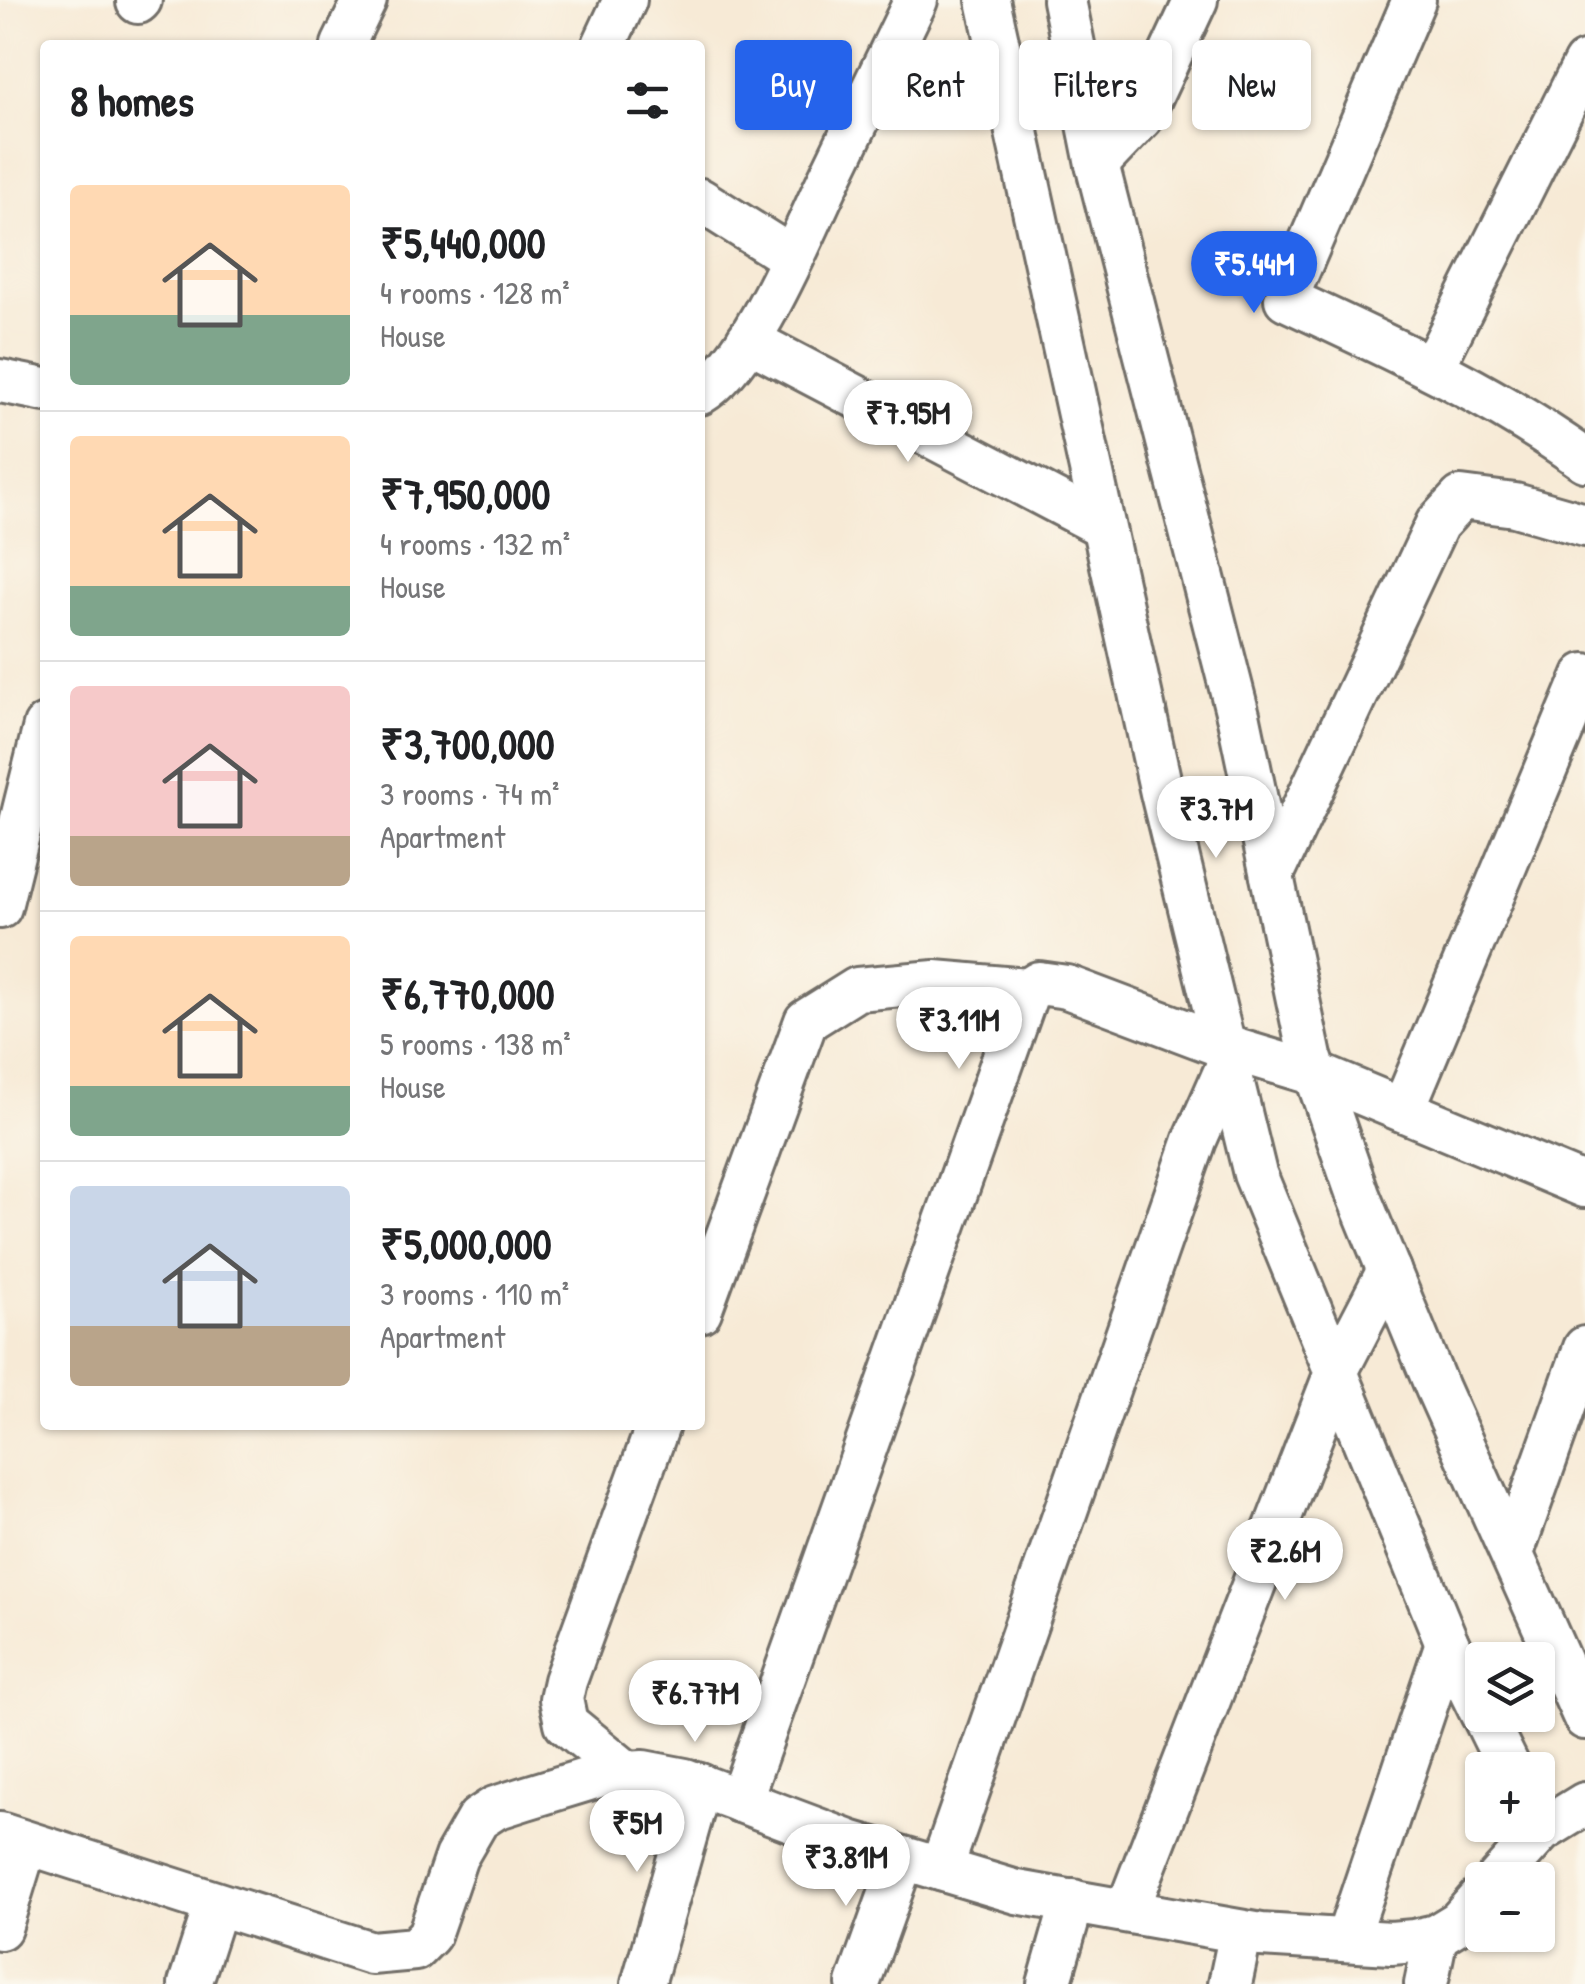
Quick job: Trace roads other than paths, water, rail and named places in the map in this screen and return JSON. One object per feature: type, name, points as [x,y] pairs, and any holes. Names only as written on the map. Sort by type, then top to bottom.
[{"type":"street","points":[[345,40],[365,0]]},
{"type":"street","points":[[606,40],[625,0]]},
{"type":"street","points":[[705,390],[715,384],[748,340],[792,258],[916,0]]},
{"type":"street","points":[[988,0],[1162,793],[1256,1174],[1447,1643],[1465,1678]]},
{"type":"street","points":[[1064,0],[1097,164],[1239,719],[1316,1074],[1358,1195],[1437,1388],[1585,1718]]},
{"type":"street","points":[[1097,164],[1141,118],[1196,0]]},
{"type":"street","points":[[1414,0],[1286,299],[1433,367],[1529,420],[1585,460]]},
{"type":"street","points":[[1433,367],[1585,63]]},
{"type":"street","points":[[705,203],[792,258]]},
{"type":"street","points":[[748,340],[1103,526]]},
{"type":"street","points":[[0,381],[40,389]]},
{"type":"street","points":[[1272,875],[1436,524],[1461,498],[1582,514]]},
{"type":"street","points":[[1403,1110],[1585,675]]},
{"type":"street","points":[[0,907],[40,746]]},
{"type":"street","points":[[705,1297],[806,1020],[857,989],[936,982],[1028,990],[1040,983],[1067,987],[1227,1055],[1316,1074],[1585,1186]]},
{"type":"street","points":[[740,1801],[1028,990]]},
{"type":"street","points":[[858,1984],[922,1864],[1227,1055]]},
{"type":"street","points":[[1127,1911],[1337,1370],[1389,1270]]},
{"type":"street","points":[[1512,1553],[1585,1348]]},
{"type":"street","points":[[627,1773],[566,1723],[562,1699],[565,1681],[656,1430]]},
{"type":"street","points":[[1346,1940],[1447,1643]]},
{"type":"street","points":[[414,1984],[456,1857],[478,1819],[495,1808],[605,1774],[643,1772],[700,1786],[922,1864],[1017,1892],[1241,1932],[1391,1943],[1436,1936],[1465,1915]]},
{"type":"street","points":[[643,1984],[700,1786]]},
{"type":"street","points":[[1555,1820],[1585,1804]]},
{"type":"street","points":[[0,1928],[13,1839],[371,1953],[415,1949],[429,1935]]},
{"type":"street","points":[[1512,1862],[1528,1842]]},
{"type":"street","points":[[1049,1984],[1073,1902]]},
{"type":"street","points":[[190,1984],[216,1904]]},
{"type":"street","points":[[1230,1984],[1241,1932]]},
{"type":"street","points":[[1426,1984],[1436,1936]]}]
